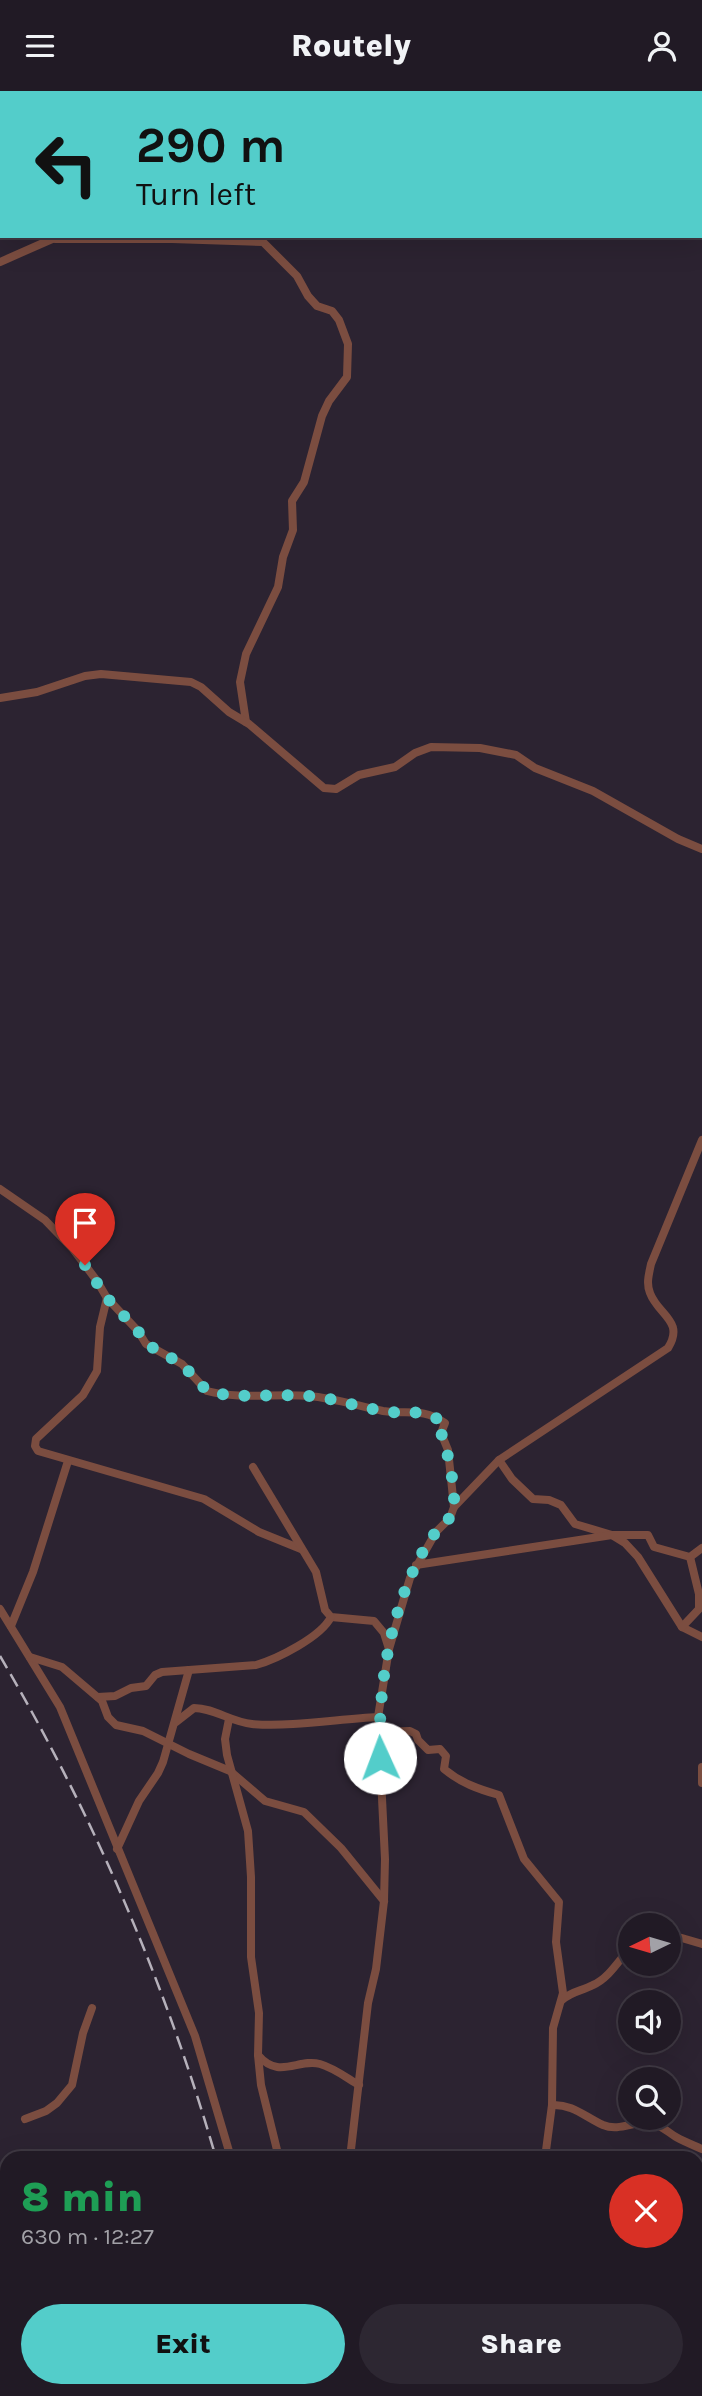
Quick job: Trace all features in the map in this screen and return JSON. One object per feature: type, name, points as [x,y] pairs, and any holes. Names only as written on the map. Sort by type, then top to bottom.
[{"type":"street","points":[[0,262],[54,238]]},
{"type":"street","points":[[114,238],[264,242],[297,276],[317,306],[332,311],[344,330],[348,344],[347,377],[329,401],[304,482],[292,501],[294,524],[283,557],[278,587],[254,634],[242,671],[241,696],[246,722]]},
{"type":"street","points":[[0,698],[37,692],[85,676],[102,674],[197,684],[328,789],[341,787],[359,775],[395,767],[422,749],[480,748],[516,755],[535,768],[593,791],[678,839],[702,849]]},
{"type":"street","points":[[351,2151],[368,2003],[376,1969],[384,1901],[385,1859],[378,1717],[389,1649],[399,1610],[416,1565],[436,1532],[450,1518],[454,1507],[499,1460],[668,1348],[674,1340],[674,1329],[669,1318],[650,1295],[647,1283],[650,1264],[702,1140]]},
{"type":"street","points":[[0,1189],[45,1220],[73,1249],[107,1298],[138,1331],[146,1344],[182,1364],[207,1391],[259,1397],[307,1396],[385,1411],[432,1414],[444,1423],[441,1433],[448,1450],[454,1507]]},
{"type":"street","points":[[107,1298],[100,1327],[97,1371],[83,1395],[36,1439],[35,1446],[38,1451],[204,1499],[259,1532],[301,1549]]},
{"type":"street","points":[[499,1460],[512,1479],[533,1499],[549,1500],[561,1505],[575,1524],[612,1535],[638,1557],[682,1627],[701,1636],[702,1647]]},
{"type":"street","points":[[11,1626],[33,1572],[68,1461]]},
{"type":"street","points":[[253,1467],[316,1572],[325,1611],[331,1617],[374,1621],[384,1633],[389,1649]]},
{"type":"street","points":[[416,1565],[612,1535],[648,1535],[654,1548],[691,1557]]},
{"type":"street","points":[[691,1557],[702,1548]]},
{"type":"street","points":[[682,1627],[699,1609],[699,1594],[691,1557]]},
{"type":"street","points":[[0,1609],[60,1707],[195,2036],[229,2151]]},
{"type":"street","points":[[98,1697],[115,1696],[131,1688],[146,1686],[158,1673],[269,1662],[312,1637],[331,1617]]},
{"type":"street","points":[[30,1657],[62,1667],[98,1697],[104,1704],[107,1717],[116,1725],[143,1731],[230,1771],[265,1801],[304,1812],[341,1848],[384,1901]]},
{"type":"street","points":[[117,1849],[139,1801],[158,1773],[176,1722],[189,1670]]},
{"type":"street","points":[[176,1722],[194,1708],[209,1710],[229,1719],[259,1724],[378,1717]]},
{"type":"street","points":[[229,1719],[225,1739],[230,1771],[248,1831],[251,1957],[259,2013],[258,2055],[261,2085],[277,2151]]},
{"type":"street","points":[[379,1732],[410,1731],[416,1734],[418,1741],[428,1750],[440,1749],[446,1756],[444,1769],[454,1777],[470,1786],[499,1795],[524,1859],[559,1902],[556,1942],[562,2001],[553,2028],[552,2105],[546,2151]]},
{"type":"street","points":[[702,1767],[702,1783]]},
{"type":"street","points":[[681,1938],[702,1944]]},
{"type":"street","points":[[562,2001],[572,1991],[602,1980],[618,1962]]},
{"type":"street","points":[[25,2119],[46,2111],[57,2103],[72,2085],[83,2033],[92,2008]]},
{"type":"street","points":[[258,2055],[267,2063],[285,2068],[318,2064],[359,2085]]},
{"type":"street","points":[[552,2105],[573,2108],[615,2128],[652,2123],[702,2149]]},
{"type":"railway","points":[[0,1656],[66,1776],[124,1900],[174,2028],[214,2151]]},
{"type":"route","points":[[85,1265],[107,1298],[138,1331],[146,1344],[182,1364],[207,1391],[259,1397],[324,1397],[385,1411],[432,1414],[444,1423],[441,1433],[448,1450],[454,1507],[450,1518],[436,1532],[416,1565],[399,1610],[389,1649],[378,1717],[380,1758]]}]
